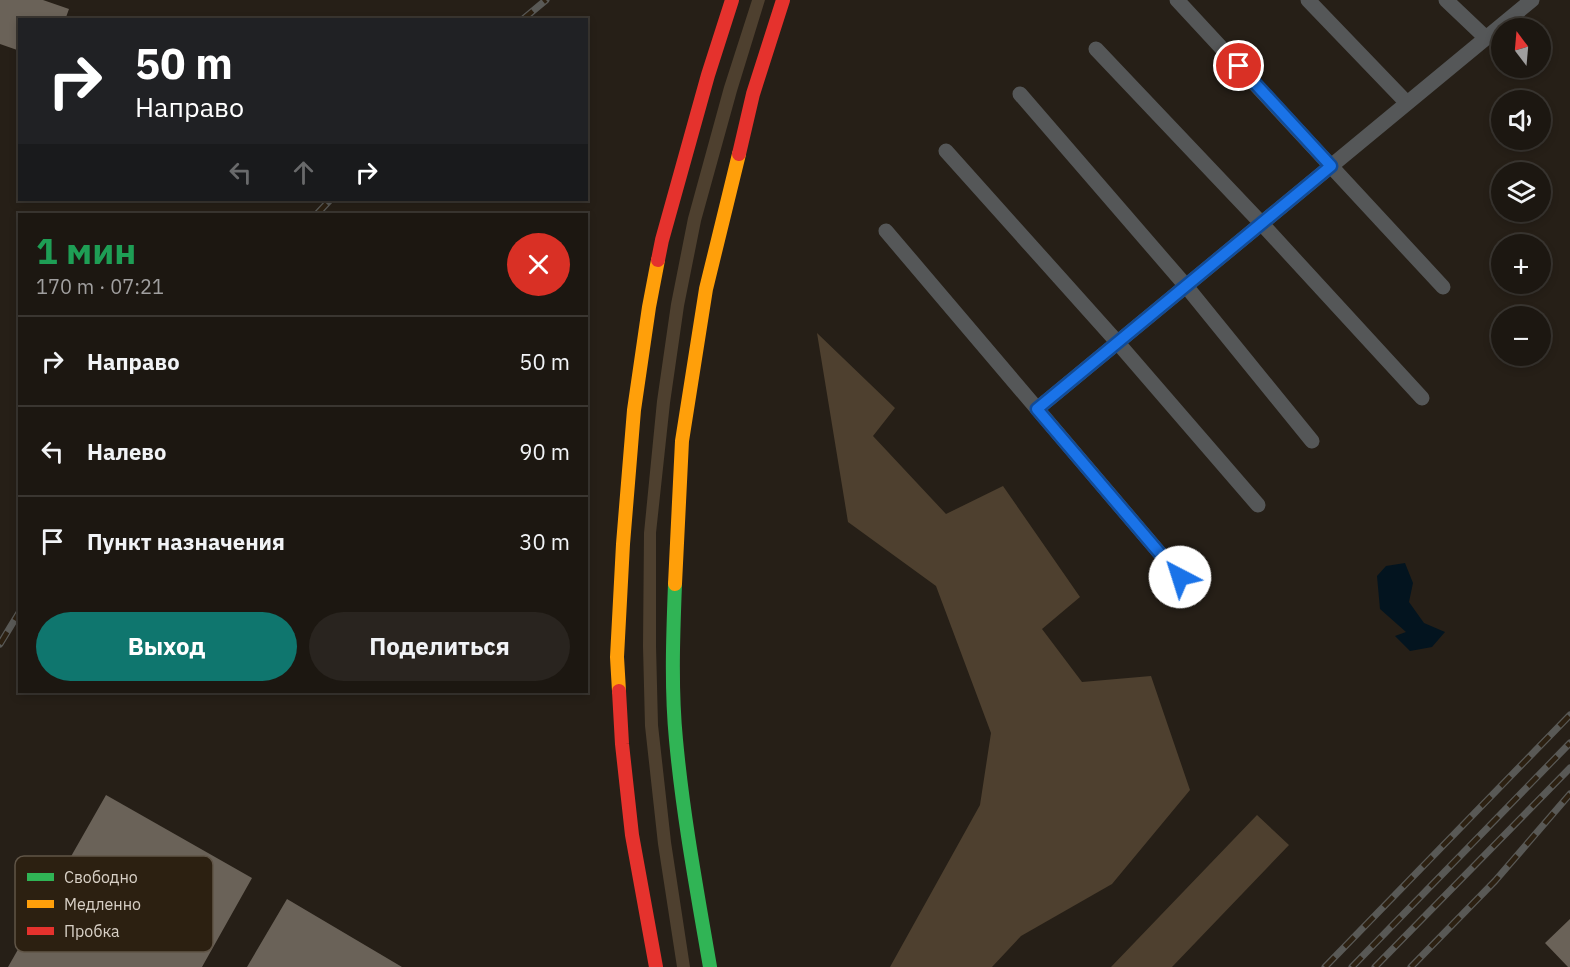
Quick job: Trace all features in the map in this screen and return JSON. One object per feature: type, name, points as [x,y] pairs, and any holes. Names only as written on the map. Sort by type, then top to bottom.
[{"type":"main road","points":[[656,967],[632,835],[622,744],[617,657],[623,544],[634,410],[662,240],[708,75],[732,0]]},
{"type":"main road","points":[[710,967],[686,828],[676,738],[672,651],[682,441],[706,288],[753,94],[783,0]]},
{"type":"lane","points":[[1177,0],[1443,287]]},
{"type":"lane","points":[[1308,0],[1407,103]]},
{"type":"lane","points":[[1446,0],[1486,38]]},
{"type":"lane","points":[[1037,409],[1532,0]]},
{"type":"lane","points":[[1096,49],[1262,224],[1422,398]]},
{"type":"lane","points":[[1020,94],[1186,286],[1312,441]]},
{"type":"lane","points":[[946,151],[1118,342],[1258,505]]},
{"type":"lane","points":[[886,231],[1180,577]]},
{"type":"shaded area","points":[[752,0],[765,0],[701,221],[684,306],[670,403],[656,533],[658,725],[671,842],[690,967],[677,967],[658,844],[645,726],[644,533],[657,401],[671,304],[688,218],[724,87]]},
{"type":"shaded area","points":[[817,333],[895,408],[873,436],[946,514],[1003,486],[1080,597],[1042,629],[1082,682],[1151,676],[1190,790],[1112,884],[1021,936],[992,967],[890,967],[980,805],[991,733],[936,586],[848,522]]},
{"type":"shaded area","points":[[1257,815],[1289,845],[1172,967],[1111,967]]},
{"type":"water","points":[[1405,563],[1413,583],[1409,602],[1424,623],[1445,632],[1432,647],[1410,651],[1395,636],[1406,632],[1380,609],[1377,576],[1386,566]]},
{"type":"building","points":[[0,0],[43,0],[69,9],[66,18],[18,18],[18,50],[0,44]]},
{"type":"building","points":[[106,795],[252,878],[213,947],[213,856],[71,856]]},
{"type":"building","points":[[287,899],[402,967],[247,967]]},
{"type":"building","points":[[1570,919],[1570,967],[1568,967],[1545,943]]},
{"type":"building","points":[[17,952],[210,952],[202,967],[8,967]]},
{"type":"railway","points":[[524,18],[546,0]]},
{"type":"railway","points":[[318,213],[329,201]]},
{"type":"railway","points":[[0,644],[18,614]]},
{"type":"railway","points":[[1325,967],[1570,715]]},
{"type":"railway","points":[[1352,967],[1570,743]]},
{"type":"railway","points":[[1375,967],[1570,768]]},
{"type":"railway","points":[[1411,967],[1495,881],[1570,794]]},
{"type":"traffic: fast","points":[[675,584],[674,720],[686,825],[710,967]]},
{"type":"traffic: slow","points":[[675,584],[682,441],[706,289],[739,154]]},
{"type":"traffic: slow","points":[[619,691],[617,657],[623,544],[634,410],[658,260]]},
{"type":"traffic: jam","points":[[658,260],[708,75],[732,0]]},
{"type":"traffic: jam","points":[[739,154],[753,94],[783,0]]},
{"type":"traffic: jam","points":[[619,691],[632,835],[656,967]]},
{"type":"route","points":[[1180,577],[1037,409],[1331,166],[1239,66]]}]
